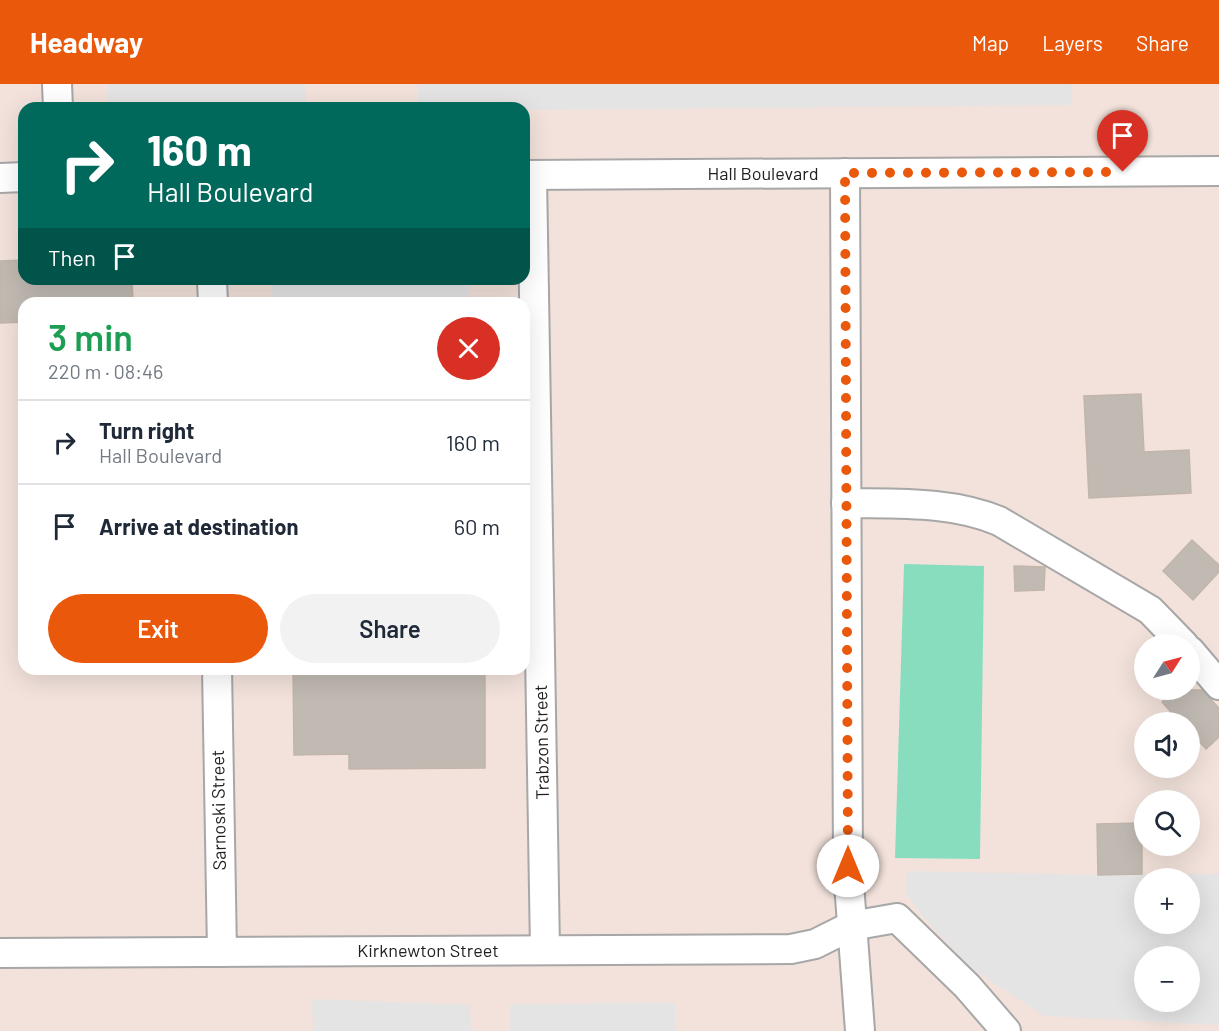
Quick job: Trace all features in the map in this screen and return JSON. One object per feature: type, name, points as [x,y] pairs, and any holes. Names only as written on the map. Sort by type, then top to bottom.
[{"type":"street","points":[[57,84],[58,102]]},
{"type":"street","name":"Hall Boulevard","points":[[530,175],[1219,171]]},
{"type":"street","points":[[845,173],[848,870],[860,1031]]},
{"type":"street","points":[[0,178],[18,177]]},
{"type":"street","name":"Trabzon Street","points":[[530,266],[545,950]]},
{"type":"street","points":[[846,502],[946,506],[978,512],[999,521],[1150,610],[1173,634]]},
{"type":"street","points":[[1200,663],[1219,685]]},
{"type":"street","name":"Sarnoski Street","points":[[217,675],[222,952]]},
{"type":"street","name":"Kirknewton Street","points":[[0,953],[791,949],[814,944],[851,926],[897,918],[967,986],[1006,1031]]},
{"type":"shaded area","points":[[0,84],[1219,84],[1219,1031],[0,1031]]},
{"type":"shaded area","points":[[108,84],[305,84],[306,102],[108,102]]},
{"type":"shaded area","points":[[417,84],[1072,84],[1071,105],[530,110],[530,102],[418,102]]},
{"type":"shaded area","points":[[272,285],[469,285],[468,297],[272,297]]},
{"type":"shaded area","points":[[907,871],[1134,875],[1134,934],[1200,934],[1200,874],[1219,874],[1219,1025],[1044,1016],[971,968],[926,920],[906,894]]},
{"type":"shaded area","points":[[312,999],[470,1005],[471,1031],[313,1031]]},
{"type":"shaded area","points":[[675,1003],[675,1031],[510,1031],[510,1004]]},
{"type":"green space","points":[[904,564],[984,566],[980,859],[895,858]]},
{"type":"building","points":[[18,260],[18,285],[132,285],[133,297],[18,297],[18,322],[0,323],[0,261]]},
{"type":"building","points":[[1141,394],[1144,452],[1189,450],[1191,493],[1089,498],[1084,396]]},
{"type":"building","points":[[1192,540],[1219,565],[1219,572],[1193,600],[1163,571]]},
{"type":"building","points":[[1014,566],[1045,567],[1044,590],[1015,591]]},
{"type":"building","points":[[293,675],[485,675],[485,768],[349,769],[349,754],[294,755]]},
{"type":"building","points":[[1200,690],[1202,690],[1219,708],[1219,737],[1206,749],[1200,743],[1200,712],[1171,712],[1162,702],[1164,700],[1200,700]]},
{"type":"building","points":[[1134,823],[1134,856],[1142,856],[1142,868],[1134,868],[1134,874],[1098,875],[1097,824]]},
{"type":"route","points":[[848,866],[845,173],[1123,172]]}]
